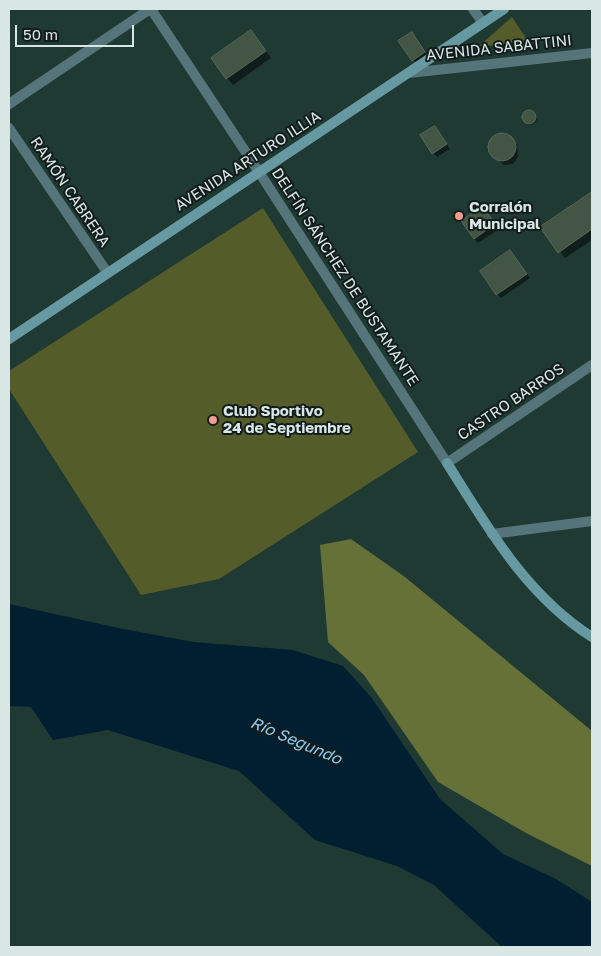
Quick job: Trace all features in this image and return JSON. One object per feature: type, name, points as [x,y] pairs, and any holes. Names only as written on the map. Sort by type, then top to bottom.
[{"type":"main road","name":"AVENIDA ARTURO ILLIA","points":[[9,339],[504,9]]},
{"type":"main road","points":[[447,463],[492,534],[542,598],[568,622],[592,637]]},
{"type":"street","points":[[9,104],[151,9]]},
{"type":"street","name":"DELFÍN SÁNCHEZ DE BUSTAMANTE","points":[[151,9],[447,463]]},
{"type":"street","points":[[473,9],[483,23]]},
{"type":"street","name":"AVENIDA SABATTINI","points":[[409,73],[592,53]]},
{"type":"street","name":"RAMÓN CABRERA","points":[[9,128],[107,272]]},
{"type":"street","name":"CASTRO BARROS","points":[[447,463],[592,365]]},
{"type":"street","points":[[492,534],[592,520]]},
{"type":"green space","points":[[512,17],[528,41],[478,47]]},
{"type":"green space","name":"Club Sportivo 24 de Septiembre","points":[[263,208],[418,452],[219,579],[141,595],[9,389],[9,371]]},
{"type":"green space","points":[[351,539],[405,577],[592,731],[592,866],[526,833],[438,782],[364,675],[328,642],[320,545]]},
{"type":"water","name":"Río Segundo","points":[[9,604],[193,642],[293,650],[343,666],[371,697],[440,799],[503,854],[556,879],[592,902],[592,947],[502,947],[434,885],[397,866],[315,840],[239,771],[108,730],[53,740],[31,707],[9,706]]},
{"type":"building","points":[[251,30],[266,51],[226,79],[211,58]]},
{"type":"building","points":[[412,32],[425,52],[412,61],[398,41]]},
{"type":"building","points":[[526,110],[532,110],[536,117],[532,124],[526,124],[522,120],[522,114]]},
{"type":"building","points":[[435,126],[447,144],[432,154],[420,135]]},
{"type":"building","points":[[502,133],[512,137],[516,147],[512,157],[502,161],[492,157],[488,147],[492,137]]},
{"type":"building","points":[[592,192],[592,229],[558,253],[540,227]]},
{"type":"building","points":[[483,206],[495,224],[474,239],[461,221]]},
{"type":"building","points":[[510,250],[527,274],[496,295],[480,271]]},
{"type":"place","name":"Corralón Municipal","points":[[459,216]]},
{"type":"place","name":"Club Sportivo 24 de Septiembre","points":[[213,420]]}]
